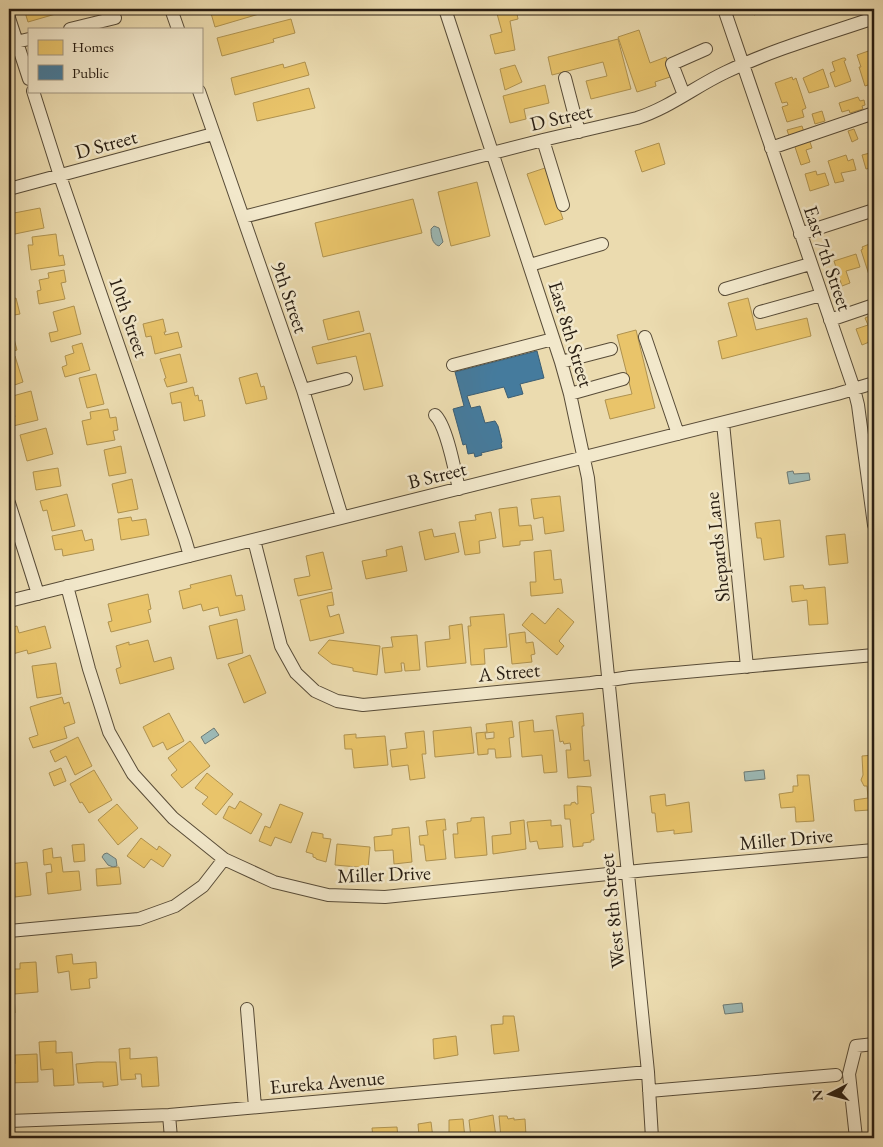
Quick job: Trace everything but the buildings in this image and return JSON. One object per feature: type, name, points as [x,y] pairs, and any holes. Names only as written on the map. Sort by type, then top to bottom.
[{"type":"street","points":[[171,9],[178,28]]},
{"type":"street","name":"East 8th Street","points":[[445,9],[494,153],[570,394],[588,478],[609,681]]},
{"type":"street","name":"East 7th Street","points":[[724,9],[868,432],[874,525]]},
{"type":"street","points":[[9,18],[23,40],[28,72]]},
{"type":"street","points":[[74,28],[115,18]]},
{"type":"street","name":"D Street","points":[[242,217],[652,113],[759,56],[874,18]]},
{"type":"street","points":[[684,96],[672,64],[706,50]]},
{"type":"street","points":[[565,78],[579,132]]},
{"type":"street","name":"10th Street","points":[[33,92],[60,176],[190,556]]},
{"type":"street","name":"9th Street","points":[[199,92],[303,390],[342,517]]},
{"type":"street","points":[[771,148],[874,113]]},
{"type":"street","name":"D Street","points":[[9,190],[213,134]]},
{"type":"street","points":[[542,140],[563,205]]},
{"type":"street","points":[[800,234],[874,210]]},
{"type":"street","points":[[530,266],[602,244]]},
{"type":"street","points":[[725,289],[810,264]]},
{"type":"street","points":[[760,312],[821,295]]},
{"type":"street","points":[[830,320],[874,306]]},
{"type":"street","points":[[645,337],[678,434]]},
{"type":"street","points":[[453,365],[553,339]]},
{"type":"street","points":[[561,362],[611,349]]},
{"type":"street","points":[[303,390],[346,379]]},
{"type":"street","points":[[570,394],[622,379]]},
{"type":"street","name":"B Street","points":[[9,601],[854,390],[874,383]]},
{"type":"street","points":[[436,416],[444,431],[459,489]]},
{"type":"street","name":"Shepards Lane","points":[[723,423],[747,666]]},
{"type":"street","points":[[9,503],[38,594]]},
{"type":"street","name":"A Street","points":[[254,540],[281,646],[296,673],[316,691],[337,701],[363,705],[609,681],[630,677],[874,655]]},
{"type":"street","name":"Miller Drive","points":[[67,586],[88,669],[109,732],[133,774],[173,818],[224,859],[274,882],[328,895],[376,897],[874,850]]},
{"type":"street","name":"West 8th Street","points":[[609,681],[648,1072],[652,1138]]},
{"type":"street","points":[[9,931],[139,918],[175,906],[203,886],[224,859]]},
{"type":"street","points":[[248,1009],[255,1107]]},
{"type":"street","points":[[856,1138],[849,1074],[856,1046],[874,1044]]},
{"type":"street","name":"Eureka Avenue","points":[[9,1121],[169,1115],[648,1072]]},
{"type":"street","points":[[649,1091],[836,1074]]},
{"type":"street","points":[[169,1115],[170,1138]]},
{"type":"water","points":[[434,226],[439,228],[443,242],[439,246],[433,242],[431,229]]},
{"type":"water","points":[[793,471],[794,474],[809,473],[810,480],[789,484],[787,472]]},
{"type":"water","points":[[214,728],[219,735],[205,744],[201,737]]},
{"type":"water","points":[[764,770],[765,779],[745,781],[744,772]]},
{"type":"water","points":[[107,853],[116,859],[117,866],[108,865],[102,857]]},
{"type":"water","points":[[742,1003],[743,1012],[725,1014],[723,1005]]}]
